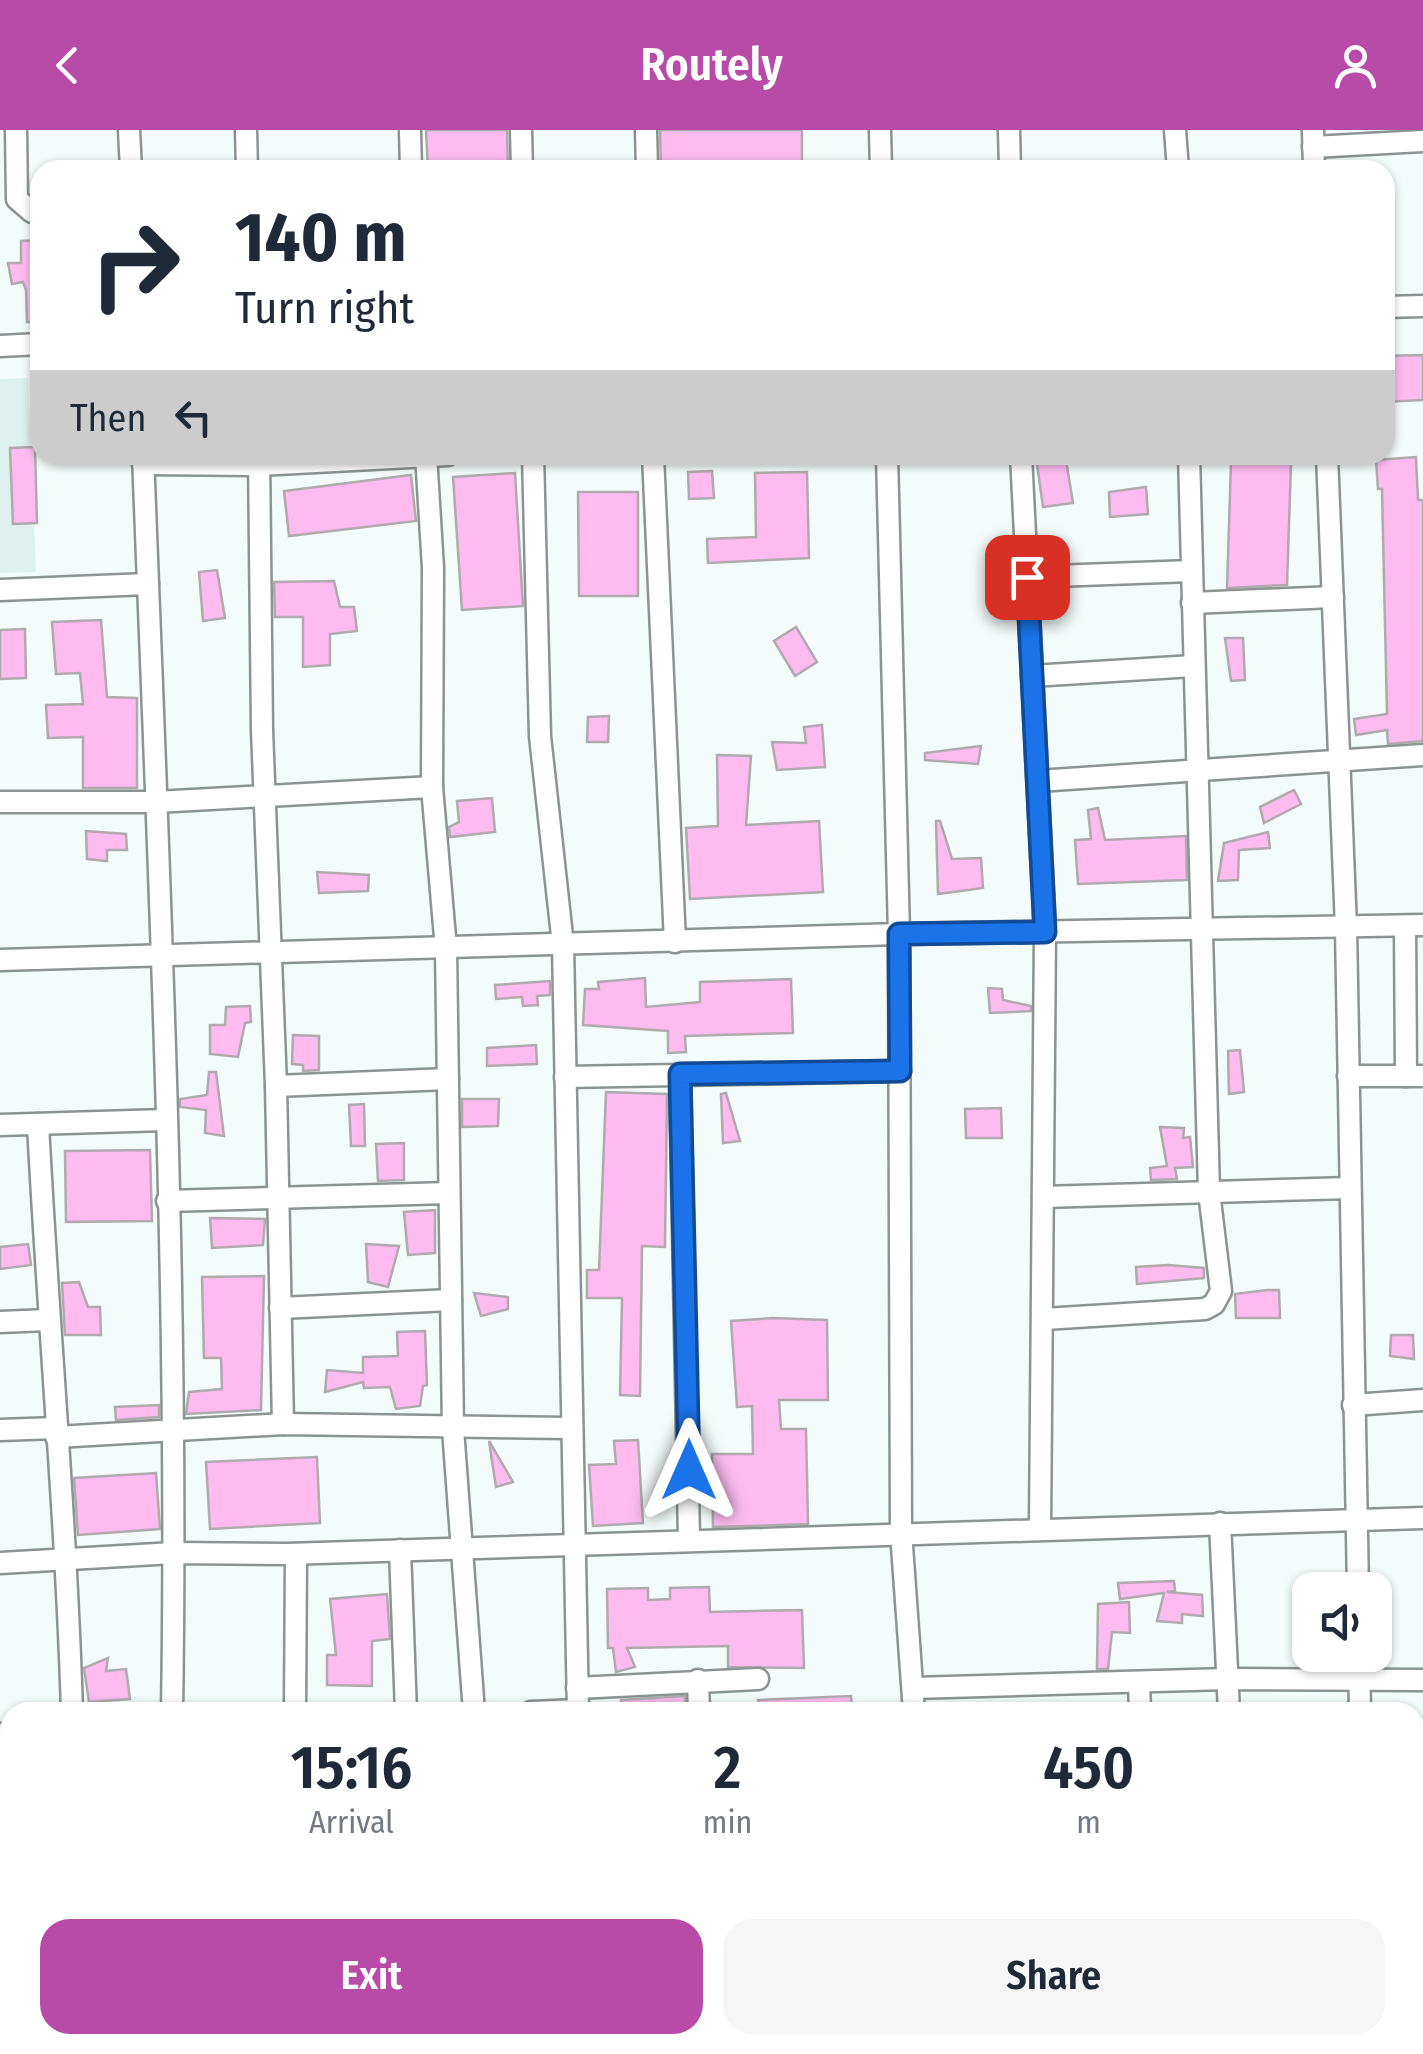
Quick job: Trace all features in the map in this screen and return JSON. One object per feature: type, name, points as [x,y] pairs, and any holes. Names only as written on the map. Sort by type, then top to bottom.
[{"type":"street","points":[[16,130],[18,198],[30,210]]},
{"type":"street","points":[[129,130],[130,160]]},
{"type":"street","points":[[246,130],[247,160]]},
{"type":"street","points":[[410,130],[411,160]]},
{"type":"street","points":[[521,130],[522,160]]},
{"type":"street","points":[[646,130],[647,160]]},
{"type":"street","points":[[880,130],[881,160]]},
{"type":"street","points":[[1009,130],[1010,160]]},
{"type":"street","points":[[1175,130],[1177,160]]},
{"type":"street","points":[[1313,138],[1423,141]]},
{"type":"street","points":[[1395,307],[1423,306]]},
{"type":"street","points":[[0,346],[30,344]]},
{"type":"street","points":[[143,465],[167,1201],[174,1553],[172,1702]]},
{"type":"street","points":[[259,465],[264,796],[276,1086],[283,1424]]},
{"type":"street","points":[[427,465],[434,568],[432,787],[446,949],[453,1428],[473,1702]]},
{"type":"street","points":[[533,465],[540,736],[563,946],[571,1544],[578,1702]]},
{"type":"street","points":[[653,465],[675,942]]},
{"type":"street","points":[[886,465],[899,934],[901,1532],[914,1702]]},
{"type":"street","points":[[1021,465],[1045,932],[1040,1528]]},
{"type":"street","points":[[1044,1319],[1205,1309],[1214,1304],[1221,1291],[1209,1192],[1189,465]]},
{"type":"street","points":[[1327,465],[1346,928],[1358,1572]]},
{"type":"street","points":[[1027,577],[1192,571]]},
{"type":"street","points":[[0,590],[148,584]]},
{"type":"street","points":[[1192,602],[1333,597]]},
{"type":"street","points":[[1032,676],[1194,666]]},
{"type":"street","points":[[1038,782],[1423,755]]},
{"type":"street","points":[[0,802],[156,802],[432,787]]},
{"type":"street","points":[[0,960],[899,934],[1414,925],[1414,1076],[1348,1076]]},
{"type":"street","points":[[565,1076],[900,1071]]},
{"type":"street","points":[[680,1074],[690,1540]]},
{"type":"street","points":[[276,1086],[448,1079]]},
{"type":"street","points":[[0,1126],[165,1120]]},
{"type":"street","points":[[38,1124],[48,1320],[68,1560],[72,1702]]},
{"type":"street","points":[[1043,1196],[1350,1188]]},
{"type":"street","points":[[167,1201],[449,1194]]},
{"type":"street","points":[[280,1308],[451,1300]]},
{"type":"street","points":[[0,1322],[48,1320]]},
{"type":"street","points":[[1353,1405],[1423,1400]]},
{"type":"street","points":[[0,1430],[172,1431],[283,1424],[570,1428]]},
{"type":"street","points":[[0,1563],[174,1553],[296,1554],[1423,1518]]},
{"type":"street","points":[[1220,1522],[1228,1702]]},
{"type":"street","points":[[400,1550],[406,1702]]},
{"type":"street","points":[[295,1702],[296,1554]]},
{"type":"street","points":[[1360,1672],[1360,1702]]},
{"type":"street","points":[[577,1688],[758,1679]]},
{"type":"street","points":[[913,1688],[1227,1679],[1423,1680]]},
{"type":"street","points":[[698,1680],[699,1702]]},
{"type":"street","points":[[1139,1682],[1140,1702]]},
{"type":"shaded area","points":[[28,378],[36,572],[0,573],[0,379]]},
{"type":"building","points":[[426,130],[507,130],[508,160],[428,160]]},
{"type":"building","points":[[660,130],[802,130],[802,160],[661,160]]},
{"type":"building","points":[[21,241],[30,241],[30,322],[26,290],[23,282],[12,284],[8,263],[21,263]]},
{"type":"building","points":[[1423,355],[1423,400],[1395,401],[1395,356]]},
{"type":"building","points":[[30,447],[30,465],[35,465],[37,523],[13,524],[10,448]]},
{"type":"building","points":[[1416,457],[1418,500],[1423,500],[1423,741],[1388,744],[1387,730],[1356,735],[1354,719],[1387,714],[1382,489],[1378,489],[1376,465],[1395,465],[1395,459]]},
{"type":"building","points":[[1037,465],[1067,465],[1073,503],[1043,507]]},
{"type":"building","points":[[1231,465],[1291,465],[1287,585],[1227,588]]},
{"type":"building","points":[[712,471],[714,498],[689,499],[688,472]]},
{"type":"building","points":[[807,472],[809,558],[708,563],[707,539],[756,537],[755,473]]},
{"type":"building","points":[[515,473],[523,606],[462,610],[453,477]]},
{"type":"building","points":[[411,475],[416,521],[289,536],[284,491]]},
{"type":"building","points":[[1146,487],[1148,514],[1110,517],[1109,492]]},
{"type":"building","points":[[578,492],[638,492],[638,596],[579,596]]},
{"type":"building","points":[[217,570],[225,618],[203,621],[199,572]]},
{"type":"building","points":[[334,581],[340,607],[354,607],[357,631],[330,634],[330,665],[303,667],[303,617],[275,617],[274,582]]},
{"type":"building","points":[[101,620],[107,697],[137,698],[137,788],[83,788],[83,737],[48,738],[46,705],[83,704],[80,673],[56,674],[52,622]]},
{"type":"building","points":[[796,627],[817,662],[795,676],[774,641]]},
{"type":"building","points":[[25,629],[26,678],[0,679],[0,630]]},
{"type":"building","points":[[1225,638],[1243,638],[1245,680],[1231,681]]},
{"type":"building","points":[[609,716],[608,742],[587,742],[588,717]]},
{"type":"building","points":[[822,725],[825,767],[777,770],[772,742],[806,743],[804,727]]},
{"type":"building","points":[[981,746],[978,764],[925,760],[925,753]]},
{"type":"building","points":[[717,755],[751,756],[746,825],[819,821],[823,892],[690,899],[686,828],[718,826]]},
{"type":"building","points":[[1294,790],[1301,804],[1264,823],[1260,807]]},
{"type":"building","points":[[492,798],[495,832],[450,837],[449,827],[459,822],[457,801]]},
{"type":"building","points":[[1098,808],[1105,840],[1186,836],[1187,880],[1078,884],[1075,840],[1091,839],[1088,810]]},
{"type":"building","points":[[936,821],[940,821],[952,859],[981,858],[983,888],[938,894]]},
{"type":"building","points":[[86,831],[126,834],[127,850],[107,850],[107,861],[87,859]]},
{"type":"building","points":[[1268,832],[1270,848],[1239,850],[1238,880],[1218,881],[1224,843]]},
{"type":"building","points":[[317,872],[369,875],[368,891],[319,893]]},
{"type":"building","points":[[645,978],[646,1007],[700,1002],[700,982],[791,979],[793,1033],[685,1036],[686,1052],[668,1053],[668,1031],[583,1025],[585,989],[599,989],[598,982]]},
{"type":"building","points":[[550,981],[550,995],[537,996],[538,1005],[523,1006],[522,997],[496,999],[495,985]]},
{"type":"building","points":[[988,988],[1002,989],[1003,1000],[1031,1006],[1031,1011],[990,1013]]},
{"type":"building","points":[[250,1006],[251,1022],[245,1023],[238,1057],[210,1054],[210,1025],[225,1025],[226,1007]]},
{"type":"building","points":[[293,1035],[319,1036],[319,1070],[303,1071],[303,1065],[292,1064]]},
{"type":"building","points":[[536,1045],[537,1064],[487,1066],[487,1048]]},
{"type":"building","points":[[1240,1050],[1244,1092],[1229,1094],[1228,1051]]},
{"type":"building","points":[[209,1072],[216,1072],[224,1136],[205,1133],[206,1110],[180,1107],[180,1099],[207,1095]]},
{"type":"building","points":[[606,1092],[667,1094],[665,1247],[642,1246],[640,1396],[620,1395],[622,1298],[587,1298],[587,1270],[599,1270]]},
{"type":"building","points":[[726,1093],[740,1141],[723,1143],[721,1094]]},
{"type":"building","points":[[462,1099],[499,1099],[498,1126],[462,1127]]},
{"type":"building","points":[[364,1104],[365,1146],[351,1146],[349,1105]]},
{"type":"building","points":[[1001,1108],[1002,1138],[966,1138],[965,1109]]},
{"type":"building","points":[[1160,1127],[1184,1128],[1183,1138],[1190,1137],[1193,1167],[1175,1168],[1177,1179],[1151,1180],[1150,1168],[1167,1166]]},
{"type":"building","points":[[404,1143],[404,1180],[378,1181],[376,1144]]},
{"type":"building","points":[[150,1150],[152,1221],[66,1222],[65,1151]]},
{"type":"building","points":[[435,1210],[435,1253],[408,1255],[404,1212]]},
{"type":"building","points":[[210,1218],[265,1219],[263,1245],[212,1248]]},
{"type":"building","points":[[28,1244],[31,1265],[0,1269],[0,1247]]},
{"type":"building","points":[[366,1244],[399,1246],[388,1287],[368,1282]]},
{"type":"building","points":[[1136,1267],[1204,1268],[1204,1278],[1137,1284]]},
{"type":"building","points":[[264,1276],[261,1410],[186,1414],[189,1392],[222,1389],[221,1358],[204,1358],[202,1277]]},
{"type":"building","points":[[79,1282],[88,1307],[100,1307],[101,1335],[65,1335],[62,1283]]},
{"type":"building","points":[[1279,1290],[1280,1318],[1236,1318],[1235,1294]]},
{"type":"building","points":[[474,1293],[508,1297],[508,1309],[481,1316]]},
{"type":"building","points":[[827,1320],[828,1400],[779,1400],[781,1429],[806,1429],[808,1524],[713,1527],[712,1454],[753,1454],[752,1406],[737,1407],[731,1321]]},
{"type":"building","points":[[425,1331],[427,1385],[423,1386],[420,1406],[396,1409],[390,1387],[364,1388],[363,1382],[325,1392],[327,1370],[363,1373],[363,1357],[398,1356],[397,1332]]},
{"type":"building","points":[[1391,1335],[1413,1335],[1414,1359],[1390,1356]]},
{"type":"building","points":[[159,1405],[159,1417],[116,1420],[115,1407]]},
{"type":"building","points":[[638,1440],[643,1523],[593,1526],[589,1465],[616,1464],[614,1441]]},
{"type":"building","points":[[489,1441],[513,1482],[496,1487]]},
{"type":"building","points":[[317,1457],[320,1523],[210,1529],[206,1462]]},
{"type":"building","points":[[156,1473],[160,1529],[78,1535],[74,1478]]},
{"type":"building","points":[[1174,1581],[1175,1591],[1167,1592],[1202,1595],[1203,1616],[1182,1614],[1182,1623],[1157,1621],[1164,1593],[1120,1599],[1118,1583]]},
{"type":"building","points":[[709,1587],[710,1612],[802,1610],[804,1668],[728,1667],[728,1646],[627,1648],[635,1667],[616,1672],[613,1648],[608,1648],[607,1589],[648,1588],[648,1600],[670,1599],[670,1588]]},
{"type":"building","points":[[387,1594],[390,1639],[372,1641],[372,1686],[327,1685],[327,1655],[336,1655],[330,1599]]},
{"type":"building","points":[[1129,1602],[1130,1633],[1112,1632],[1108,1669],[1097,1669],[1098,1604]]},
{"type":"building","points":[[108,1658],[106,1671],[126,1669],[130,1699],[89,1702],[84,1668]]},
{"type":"building","points":[[685,1696],[685,1702],[621,1700]]},
{"type":"building","points":[[851,1696],[851,1702],[758,1702]]},
{"type":"route","points":[[689,1470],[680,1074],[900,1071],[899,934],[1045,932],[1027,577]]}]
